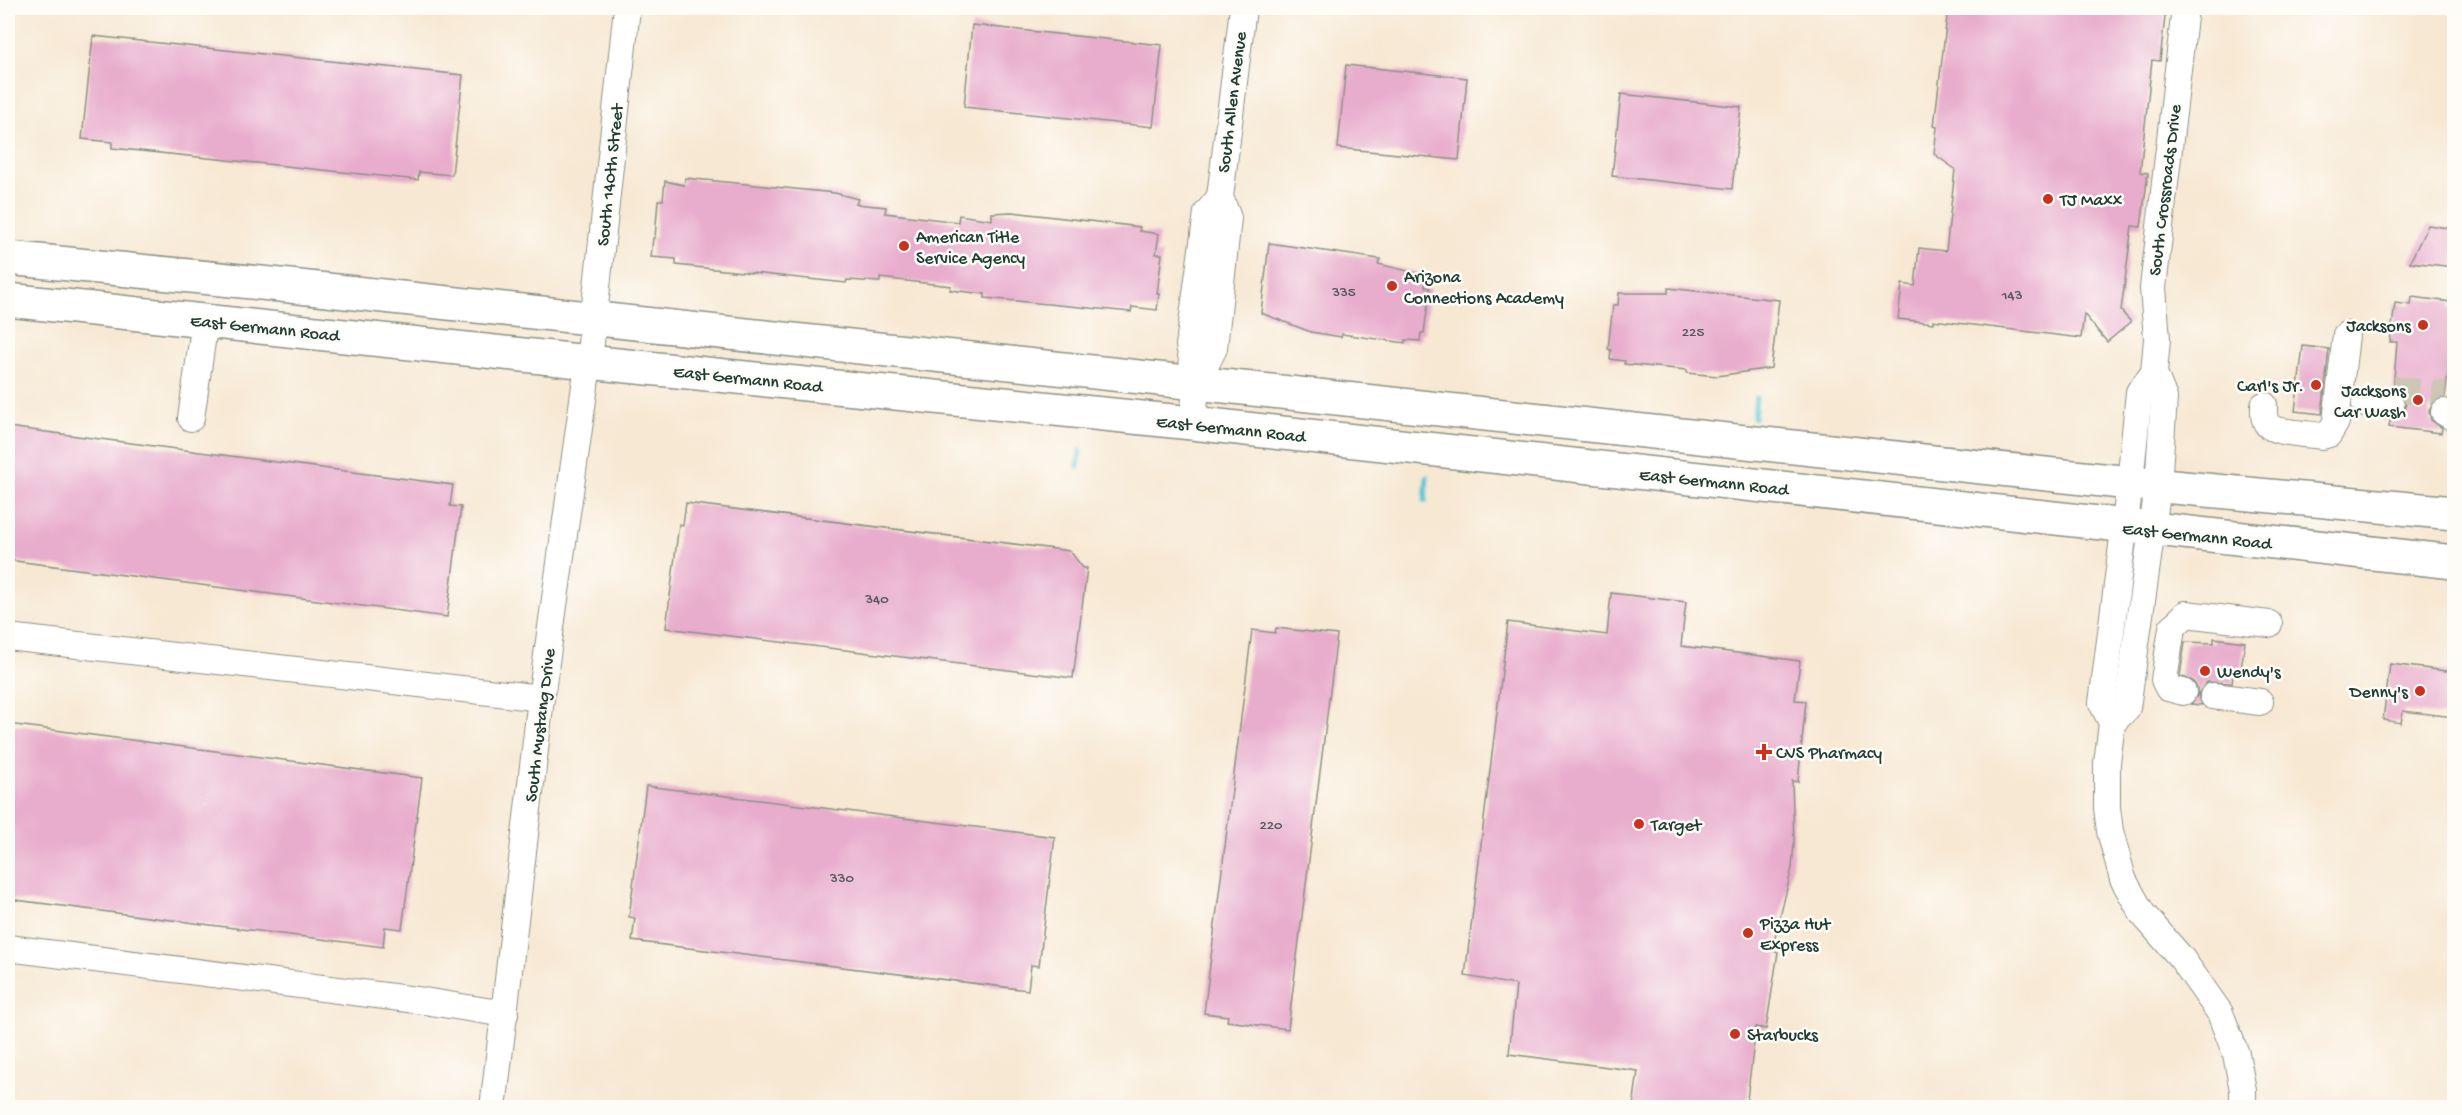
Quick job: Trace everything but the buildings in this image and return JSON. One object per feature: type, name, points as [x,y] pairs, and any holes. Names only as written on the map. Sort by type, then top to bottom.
[{"type":"main road","name":"East Germann Road","points":[[8,258],[1192,423],[2454,562]]},
{"type":"main road","name":"East Germann Road","points":[[8,300],[205,321],[591,341],[1197,383],[2144,484],[2454,513]]},
{"type":"street","name":"South 140th Street","points":[[591,341],[627,8]]},
{"type":"street","name":"South Allen Avenue","points":[[1192,423],[1197,383],[1189,345],[1207,213],[1220,197],[1243,8]]},
{"type":"street","name":"South Crossroads Drive","points":[[2185,8],[2153,288],[2157,339],[2154,373],[2139,392],[2144,484],[2139,528],[2102,704],[2112,723],[2107,763],[2107,808],[2110,831],[2123,879],[2142,913],[2182,960],[2220,1013],[2236,1054],[2243,1090],[2243,1107]]},
{"type":"street","points":[[191,418],[205,321]]},
{"type":"street","points":[[2264,405],[2264,417],[2268,426],[2276,430],[2329,434],[2336,422],[2346,335]]},
{"type":"street","name":"South Mustang Drive","points":[[493,1107],[541,698],[591,341]]},
{"type":"street","points":[[2366,395],[2392,398]]},
{"type":"street","points":[[2183,692],[2168,688],[2164,680],[2172,628],[2179,619],[2192,614],[2269,624]]},
{"type":"street","points":[[8,637],[541,698]]},
{"type":"street","points":[[2213,696],[2260,702]]},
{"type":"street","points":[[8,948],[424,1001],[505,1014]]},
{"type":"waterway","points":[[1754,418],[1756,398]]},
{"type":"waterway","points":[[1078,466],[1080,451]]},
{"type":"waterway","points":[[1425,501],[1427,477]]},
{"type":"tunnel","points":[[2393,389],[2445,395]]},
{"type":"place","name":"TJ Maxx","points":[[2048,199]]},
{"type":"place","name":"American Title Service Agency","points":[[904,246]]},
{"type":"place","name":"Arizona Connections Academy","points":[[1392,286]]},
{"type":"place","name":"Jacksons","points":[[2423,325]]},
{"type":"place","name":"Carl's Jr.","points":[[2316,385]]},
{"type":"place","name":"Jacksons Car Wash","points":[[2418,400]]},
{"type":"place","name":"Wendy's","points":[[2205,671]]},
{"type":"place","name":"Denny's","points":[[2420,691]]},
{"type":"place","name":"CVS Pharmacy","points":[[1764,752]]},
{"type":"place","name":"Target","points":[[1639,824]]},
{"type":"place","name":"Pizza Hut Express","points":[[1748,933]]},
{"type":"place","name":"Starbucks","points":[[1735,1034]]}]
